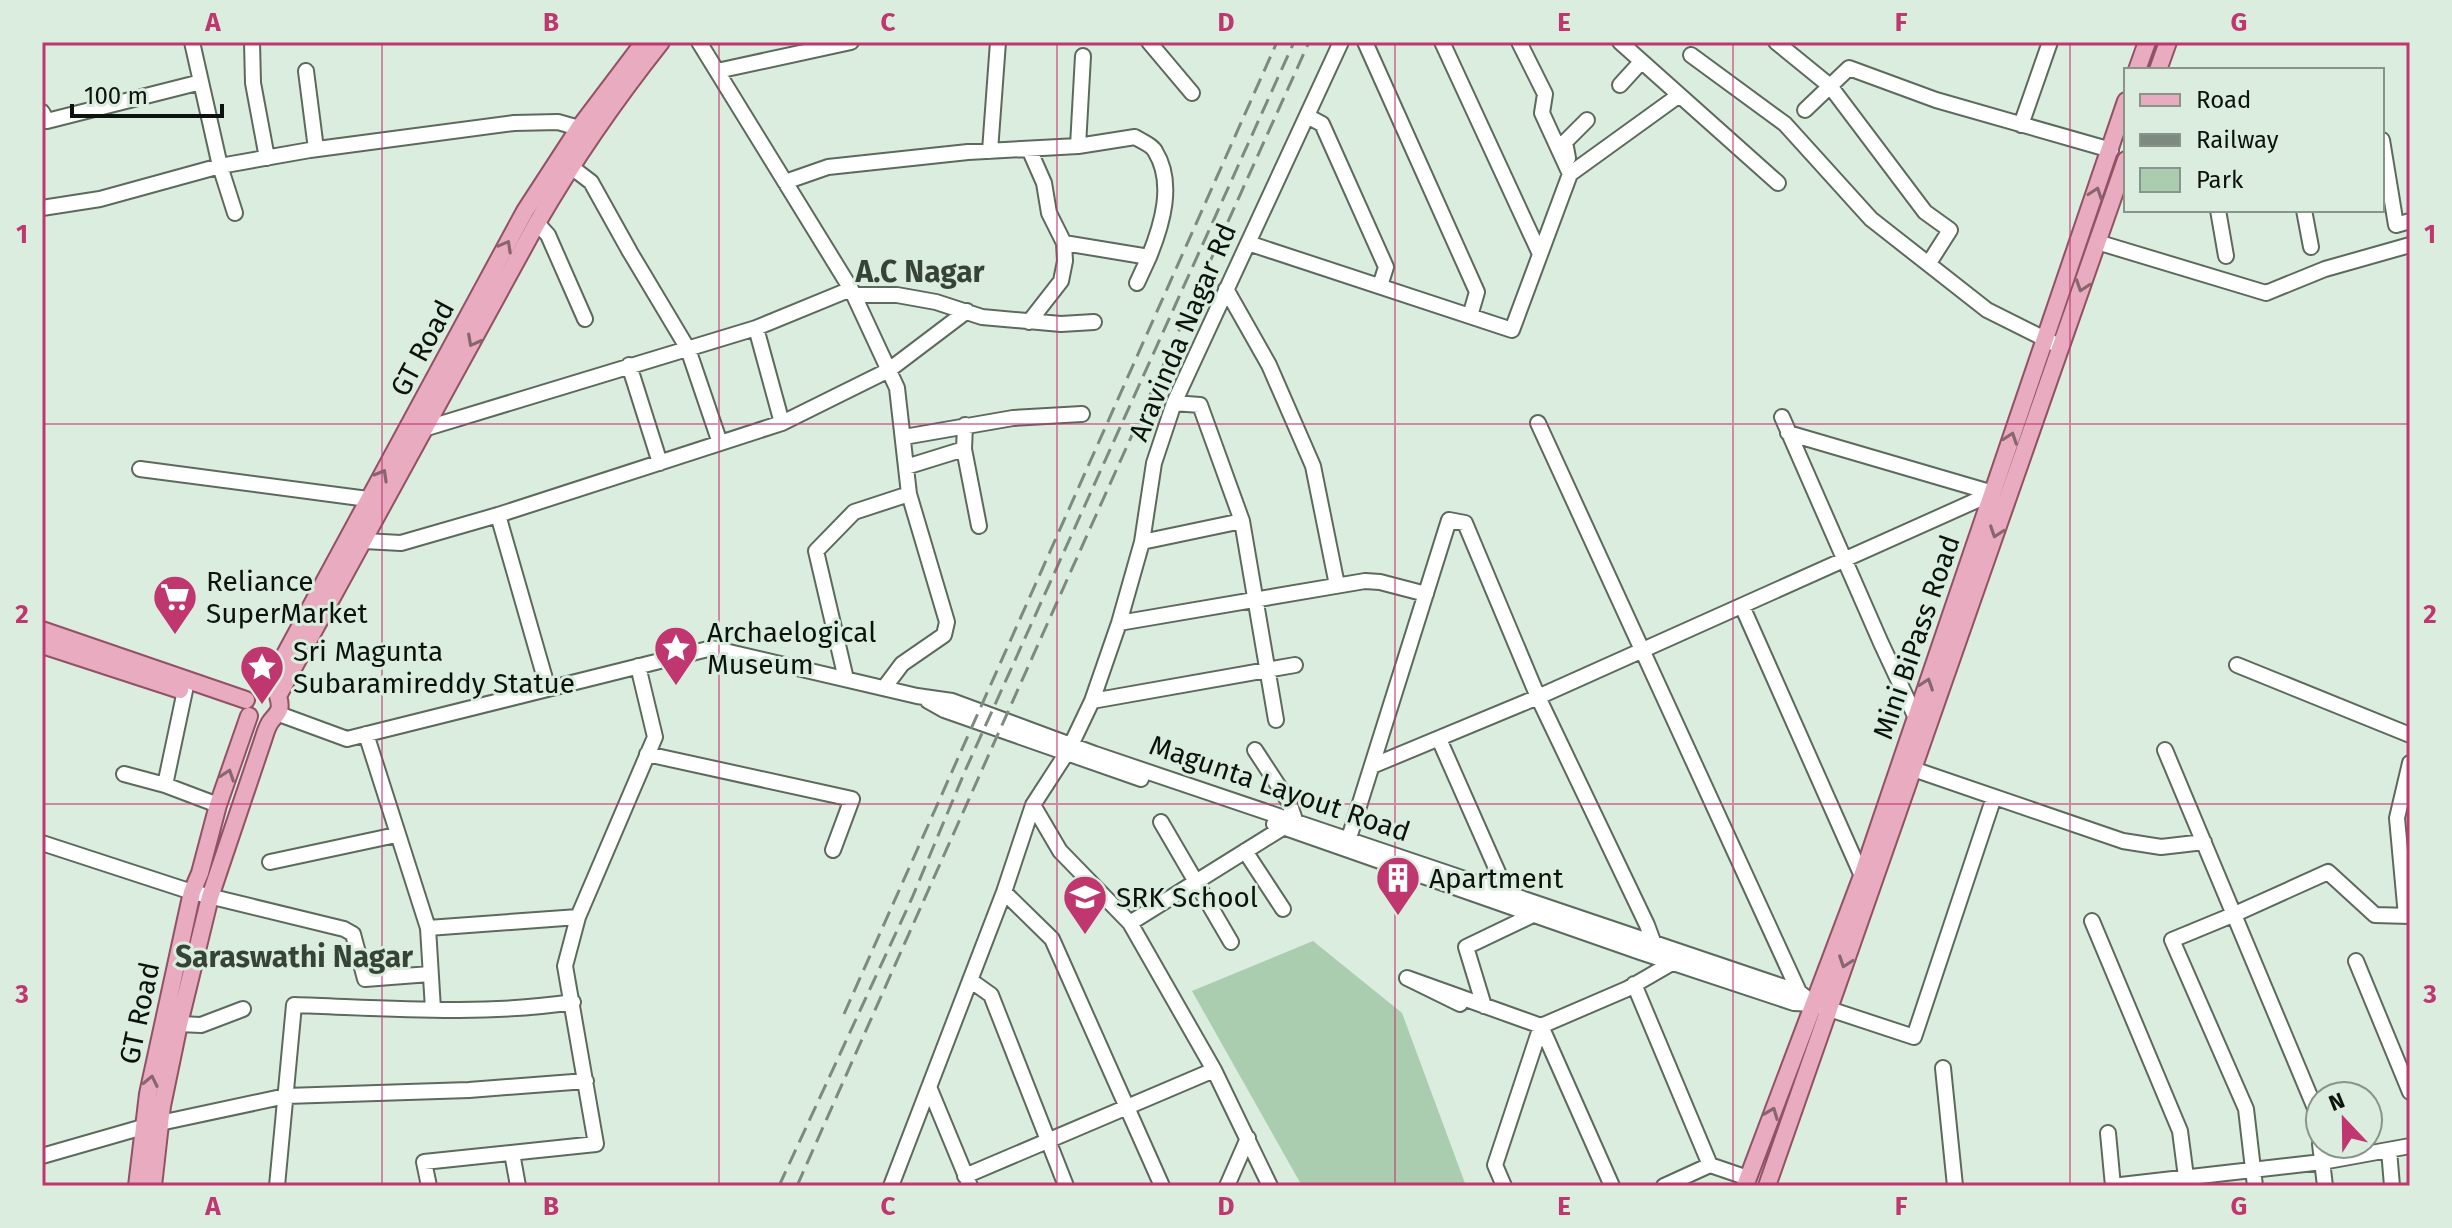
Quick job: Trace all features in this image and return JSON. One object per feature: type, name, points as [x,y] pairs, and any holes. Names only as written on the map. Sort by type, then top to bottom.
[{"type":"main road","name":"GT Road","points":[[260,688],[282,660],[375,503],[525,211],[579,128],[644,42]]},
{"type":"main road","points":[[278,696],[364,541],[375,503],[427,428],[570,166],[624,88],[661,42]]},
{"type":"main road","points":[[2138,68],[2147,42]]},
{"type":"main road","points":[[2159,68],[2168,42]]},
{"type":"main road","name":"Mini BiPass Road","points":[[1746,1182],[1821,1007],[1916,718],[2000,496],[2052,343],[2124,108]]},
{"type":"main road","points":[[2052,343],[2097,242],[2124,166]]},
{"type":"main road","points":[[1767,1186],[1821,1007],[1913,769],[2000,496]]},
{"type":"main road","points":[[42,630],[247,709],[258,723],[274,718]]},
{"type":"main road","points":[[42,645],[186,686]]},
{"type":"main road","points":[[153,1186],[160,1123],[179,1024],[210,897],[281,702],[271,689],[260,688],[252,692],[247,709]]},
{"type":"main road","name":"GT Road","points":[[137,1186],[143,1127],[192,892],[247,709]]},
{"type":"street","points":[[192,42],[220,166],[235,213]]},
{"type":"street","points":[[252,42],[253,83],[267,158]]},
{"type":"street","points":[[699,42],[853,292],[897,388],[909,494],[945,616],[946,630],[939,641],[902,664],[884,688]]},
{"type":"street","points":[[717,71],[851,42]]},
{"type":"street","points":[[990,151],[998,42]]},
{"type":"street","points":[[1149,42],[1192,93]]},
{"type":"street","name":"Aravinda Nagar Rd","points":[[891,1186],[1004,892],[1033,805],[1068,749],[1092,701],[1142,542],[1154,463],[1174,403],[1341,42]]},
{"type":"street","points":[[1365,42],[1477,292],[1470,316]]},
{"type":"street","points":[[1442,42],[1540,254]]},
{"type":"street","points":[[1519,42],[1545,94],[1542,113],[1570,174]]},
{"type":"street","points":[[1620,42],[1778,183]]},
{"type":"street","points":[[1776,42],[1830,86],[1925,212],[1950,230],[1929,263]]},
{"type":"street","points":[[2021,125],[2046,43]]},
{"type":"street","points":[[1691,55],[1785,124],[1871,219],[1987,310],[2052,343]]},
{"type":"street","points":[[1078,146],[1083,56]]},
{"type":"street","points":[[1620,85],[1641,62]]},
{"type":"street","points":[[1805,110],[1849,68],[1936,100],[2111,150]]},
{"type":"street","points":[[306,71],[316,149]]},
{"type":"street","points":[[42,112],[47,121],[201,82]]},
{"type":"street","points":[[1570,174],[1678,96]]},
{"type":"street","points":[[1307,116],[1322,124],[1386,267],[1380,286]]},
{"type":"street","points":[[1248,243],[1512,330],[1570,174],[1565,142],[1587,120]]},
{"type":"street","points":[[42,208],[100,199],[220,166],[316,149],[514,123],[558,122],[579,128]]},
{"type":"street","points":[[785,182],[828,167],[1078,146],[1135,137],[1155,149],[1166,179],[1165,205],[1156,238],[1137,283]]},
{"type":"street","points":[[1029,149],[1044,183],[1049,213],[1064,243],[1065,261],[1061,281],[1029,322]]},
{"type":"street","points":[[2384,152],[2396,225],[2410,221]]},
{"type":"street","points":[[570,166],[591,182],[688,349],[720,443]]},
{"type":"street","points":[[2218,212],[2226,256]]},
{"type":"street","points":[[2304,212],[2311,247]]},
{"type":"street","points":[[537,223],[548,235],[585,319]]},
{"type":"street","points":[[2097,242],[2266,293],[2325,269],[2410,245]]},
{"type":"street","points":[[1064,243],[1149,257]]},
{"type":"street","points":[[1226,289],[1269,365],[1313,466],[1337,585]]},
{"type":"street","points":[[427,428],[756,328],[853,292],[936,302],[982,317],[1061,324],[1094,322]]},
{"type":"street","points":[[364,541],[401,543],[498,515],[782,423],[889,370],[967,311]]},
{"type":"street","points":[[756,328],[782,423]]},
{"type":"street","points":[[629,365],[660,463]]},
{"type":"street","points":[[1174,403],[1200,405],[1242,521],[1276,720]]},
{"type":"street","points":[[904,437],[1013,418],[1082,414]]},
{"type":"street","points":[[1782,417],[1916,718]]},
{"type":"street","points":[[1538,423],[1799,992]]},
{"type":"street","points":[[965,425],[964,449],[979,526]]},
{"type":"street","points":[[1788,433],[2000,496]]},
{"type":"street","points":[[906,467],[964,449]]},
{"type":"street","points":[[140,469],[375,503]]},
{"type":"street","points":[[846,679],[816,551],[854,512],[909,494]]},
{"type":"street","points":[[1372,766],[1538,697],[1844,560],[2000,496]]},
{"type":"street","points":[[498,515],[548,689]]},
{"type":"street","points":[[1349,838],[1449,520],[1465,523],[1538,697],[1654,944]]},
{"type":"street","points":[[1142,542],[1242,521]]},
{"type":"street","points":[[1119,623],[1365,581],[1426,594]]},
{"type":"street","points":[[1742,606],[1862,876]]},
{"type":"street","name":"Magunta Layout Road","points":[[274,718],[347,739],[712,648],[917,696],[944,710],[1289,823],[1533,915],[1672,963],[1794,1003],[1821,1007]]},
{"type":"street","points":[[1092,701],[1295,665]]},
{"type":"street","points":[[2237,665],[2410,735]]},
{"type":"street","points":[[429,1186],[424,1162],[596,1144],[565,966],[578,917],[655,737],[638,666]]},
{"type":"street","points":[[165,785],[186,686]]},
{"type":"street","points":[[366,734],[428,928],[433,1009]]},
{"type":"street","points":[[1439,739],[1504,892]]},
{"type":"street","points":[[1130,923],[1289,823],[1289,802],[1255,750]]},
{"type":"street","points":[[2165,750],[2304,1081]]},
{"type":"street","points":[[647,754],[852,799],[833,850]]},
{"type":"street","points":[[2255,1186],[2246,1109],[2172,940],[2328,872],[2375,915],[2408,916],[2397,818],[2410,763]]},
{"type":"street","points":[[1913,769],[2123,841],[2161,847],[2204,842]]},
{"type":"street","points":[[124,774],[218,805]]},
{"type":"street","points":[[1821,1007],[1914,1037],[1994,797]]},
{"type":"street","points":[[1033,805],[1060,851],[1130,923],[1214,1070],[1270,1186]]},
{"type":"street","points":[[1161,822],[1231,942]]},
{"type":"street","name":"Magunta Layout Road","points":[[1289,823],[1349,838],[1799,992],[1821,1007]]},
{"type":"street","points":[[270,862],[396,835]]},
{"type":"street","points":[[42,843],[192,892],[344,929],[353,934],[365,979],[430,974]]},
{"type":"street","points":[[1245,851],[1283,909]]},
{"type":"street","points":[[1004,892],[1052,939],[1162,1186]]},
{"type":"street","points":[[1484,1006],[1466,947],[1533,915]]},
{"type":"street","points":[[428,928],[578,917]]},
{"type":"street","points":[[2092,921],[2180,1131],[2186,1177]]},
{"type":"street","points":[[2356,961],[2410,1092]]},
{"type":"street","points":[[1460,1004],[1407,978],[1541,1026],[1634,984],[1672,963]]},
{"type":"street","points":[[970,980],[991,995],[1066,1186]]},
{"type":"street","points":[[1634,984],[1710,1165],[1746,1182]]},
{"type":"street","points":[[277,1186],[294,1005],[531,1008],[573,1002]]},
{"type":"street","points":[[179,1024],[201,1025],[243,1009]]},
{"type":"street","points":[[1504,1186],[1495,1165],[1541,1026]]},
{"type":"street","points":[[1541,1026],[1612,1186]]},
{"type":"street","points":[[1943,1068],[1955,1186]]},
{"type":"street","points":[[929,1087],[968,1181],[1047,1141],[1214,1070]]},
{"type":"street","points":[[160,1123],[286,1096],[469,1090],[586,1081]]},
{"type":"street","points":[[42,1156],[143,1127]]},
{"type":"street","points":[[2108,1133],[2113,1186],[2322,1162],[2410,1146]]},
{"type":"street","points":[[1227,1186],[1248,1138]]},
{"type":"street","points":[[2389,1150],[2392,1186]]},
{"type":"street","points":[[512,1153],[518,1186]]},
{"type":"street","points":[[2322,1162],[2325,1186]]},
{"type":"street","points":[[1664,1186],[1710,1165]]},
{"type":"green space","points":[[1313,941],[1402,1013],[1466,1186],[1302,1186],[1192,991]]},
{"type":"railway","points":[[844,1014],[1277,42]]},
{"type":"railway","points":[[779,1186],[912,898],[965,771],[1294,42]]},
{"type":"railway","points":[[797,1186],[1309,42]]},
{"type":"place","name":"Reliance SuperMarket","points":[[175,636]]},
{"type":"place","name":"Archaelogical Museum","points":[[676,687]]},
{"type":"place","name":"Sri Magunta Subaramireddy Statue","points":[[262,706]]},
{"type":"place","name":"Apartment","points":[[1398,917]]},
{"type":"place","name":"SRK School","points":[[1085,936]]},
{"type":"district","name":"A.C Nagar","points":[[920,272]]},
{"type":"district","name":"Saraswathi Nagar","points":[[294,957]]}]
